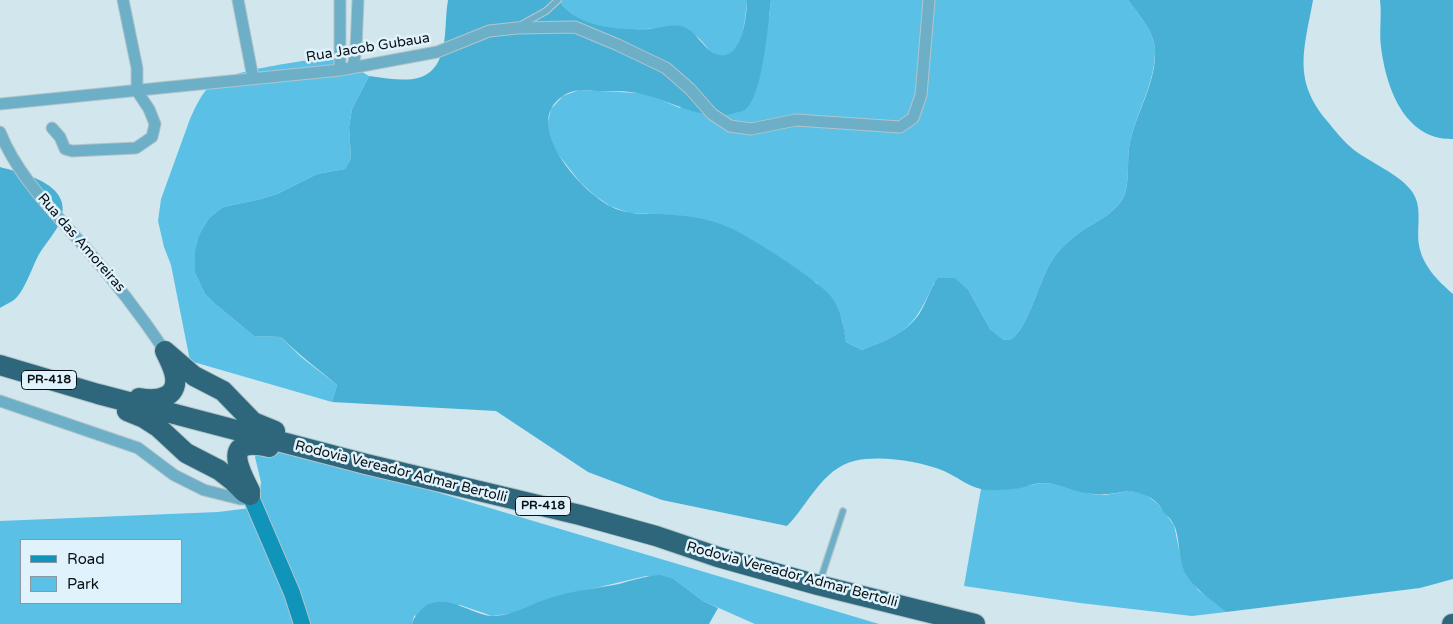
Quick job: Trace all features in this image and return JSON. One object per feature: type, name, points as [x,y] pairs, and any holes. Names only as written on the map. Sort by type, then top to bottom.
[{"type":"highway","points":[[98,394],[112,393],[150,400],[159,400],[167,396],[173,390],[175,382],[174,372],[165,351]]},
{"type":"highway","points":[[165,351],[194,376],[223,391],[253,422],[265,428],[358,457],[366,464]]},
{"type":"highway","name":"Rodovia Vereador Admar Bertolli","points":[[0,365],[98,394],[366,464],[580,515],[818,585],[975,624]]},
{"type":"highway","points":[[98,394],[109,404],[144,418],[158,427],[186,453],[219,470],[251,497]]},
{"type":"highway","points":[[251,497],[237,465],[237,457],[241,448],[247,445],[262,446],[353,468],[366,464]]},
{"type":"street","points":[[52,128],[60,137],[66,149],[72,151],[136,148],[152,137],[155,124],[149,109],[137,91],[137,68],[123,0]]},
{"type":"street","points":[[238,0],[253,78]]},
{"type":"street","points":[[340,0],[340,70]]},
{"type":"street","points":[[353,67],[356,50],[358,0]]},
{"type":"street","name":"Rua Jacob Gubaua","points":[[0,104],[340,70],[437,52],[489,31],[517,28],[575,27],[666,68],[690,88],[712,114],[730,126],[751,129],[796,120],[900,127],[913,118],[921,95],[929,0]]},
{"type":"street","name":"Rua das Amoreiras","points":[[0,132],[5,145],[34,189],[120,287],[165,351]]},
{"type":"street","points":[[0,401],[84,428],[138,448],[174,476],[204,490],[240,499],[251,497],[292,593],[302,624]]},
{"type":"lane","points":[[517,28],[546,12],[558,0]]},
{"type":"lane","points":[[818,585],[843,511]]},
{"type":"green space","points":[[559,0],[747,0],[747,3],[739,44],[731,53],[718,56],[696,36],[691,34],[667,30],[624,29],[592,24],[573,15]]},
{"type":"green space","points":[[771,0],[1128,0],[1141,17],[1149,29],[1154,42],[1154,62],[1149,87],[1135,124],[1129,148],[1125,195],[1114,210],[1078,233],[1065,244],[1051,262],[1028,316],[1017,334],[1011,339],[1004,340],[990,329],[969,291],[934,283],[921,310],[907,327],[889,339],[862,350],[846,342],[842,320],[817,283],[709,221],[674,215],[629,213],[610,206],[580,182],[557,153],[549,138],[547,126],[551,109],[563,96],[579,90],[638,93],[652,96],[680,108],[769,18]]},
{"type":"green space","points":[[335,56],[369,76],[352,109],[349,127],[351,158],[345,169],[317,174],[277,194],[261,199],[223,207],[209,218],[200,233],[195,273],[205,294],[254,336],[281,337],[301,357],[337,385],[332,402],[190,361],[171,265],[164,247],[158,221],[161,199],[190,119],[201,97],[210,86],[220,80],[251,70]]},
{"type":"green space","points":[[261,445],[406,483],[879,624],[755,624],[703,601],[674,579],[646,576],[545,600],[514,613],[492,616],[460,605],[414,616],[412,624],[0,624],[0,521],[218,512],[250,508],[259,500],[261,482],[255,457]]},
{"type":"green space","points":[[1041,483],[1059,484],[1091,494],[1105,495],[1130,491],[1143,493],[1157,503],[1174,525],[1182,564],[1187,575],[1198,590],[1226,612],[1192,616],[1080,603],[964,586],[981,489],[1012,489]]},
{"type":"shaded area","points":[[448,0],[559,0],[575,16],[587,22],[612,28],[650,29],[671,26],[684,27],[690,30],[711,51],[723,55],[730,53],[738,44],[745,21],[747,0],[771,0],[761,74],[752,101],[745,110],[723,115],[710,115],[687,110],[653,97],[636,93],[574,91],[563,96],[551,108],[548,123],[551,139],[571,172],[584,186],[610,206],[642,214],[678,215],[712,221],[737,231],[784,260],[827,292],[838,309],[846,342],[862,350],[896,335],[911,324],[922,309],[938,278],[955,278],[969,291],[990,329],[1004,340],[1011,339],[1017,334],[1028,316],[1051,262],[1065,244],[1078,233],[1109,214],[1122,200],[1125,195],[1127,182],[1129,148],[1155,62],[1152,36],[1128,0],[1313,0],[1304,50],[1305,78],[1309,92],[1317,107],[1347,144],[1398,178],[1410,189],[1417,202],[1419,216],[1418,238],[1423,259],[1436,278],[1453,294],[1453,579],[1420,588],[1226,612],[1200,591],[1187,576],[1172,521],[1156,502],[1138,493],[1093,494],[1048,483],[1016,489],[985,490],[976,488],[944,471],[923,464],[899,460],[864,459],[843,465],[833,472],[816,489],[787,526],[662,500],[588,472],[496,411],[332,402],[337,385],[281,337],[254,336],[205,294],[195,273],[195,251],[200,233],[209,218],[223,207],[261,199],[277,194],[317,174],[345,169],[351,158],[349,127],[352,109],[369,76],[410,79],[430,72],[437,64],[442,52]]},
{"type":"shaded area","points":[[1380,0],[1453,0],[1453,139],[1436,137],[1422,131],[1410,121],[1400,108],[1387,78],[1380,41]]},
{"type":"shaded area","points":[[0,167],[35,178],[46,184],[55,191],[61,200],[63,211],[57,228],[38,256],[28,280],[18,296],[0,308]]},
{"type":"shaded area","points":[[660,575],[674,579],[703,601],[718,608],[709,624],[412,624],[422,609],[430,604],[439,602],[458,605],[477,613],[494,616],[514,612],[562,594]]}]
